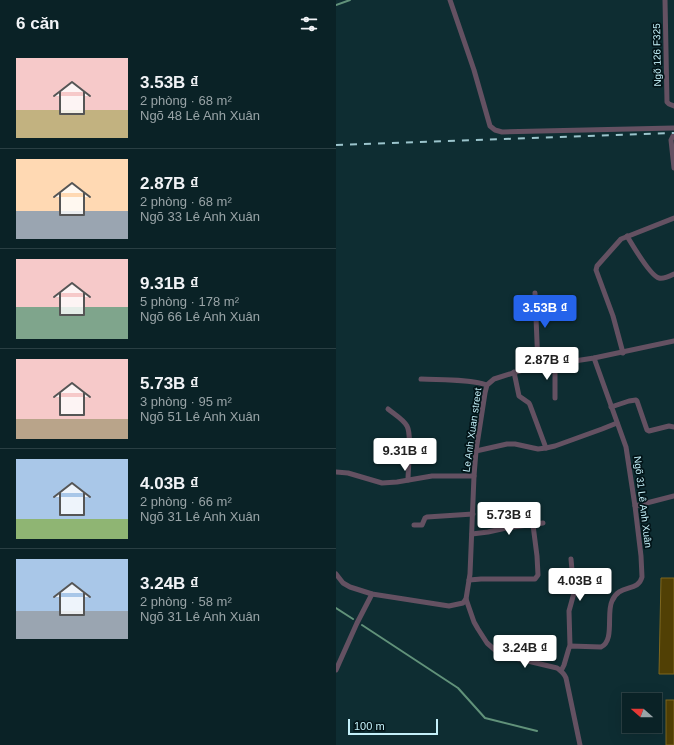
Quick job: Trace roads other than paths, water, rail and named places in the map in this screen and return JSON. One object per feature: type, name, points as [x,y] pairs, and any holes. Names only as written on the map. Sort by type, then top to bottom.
[{"type":"street","points":[[450,0],[474,70],[490,126],[495,130],[502,132],[674,128]]},
{"type":"street","name":"Ngõ 126 F325","points":[[665,0],[667,102],[674,106]]},
{"type":"street","points":[[674,136],[671,140],[674,168]]},
{"type":"street","points":[[623,352],[613,316],[596,270],[597,266],[621,239],[674,218]]},
{"type":"street","points":[[627,236],[638,256],[656,277],[661,278],[674,274]]},
{"type":"street","points":[[535,293],[538,366]]},
{"type":"street","name":"Le Anh Xuan street","points":[[466,599],[470,574],[476,451],[487,385],[494,379],[538,366],[594,358],[674,341]]},
{"type":"street","name":"Ngõ 31 Lê Anh Xuân","points":[[570,646],[601,647],[606,645],[608,639],[609,609],[613,597],[620,590],[638,585],[642,577],[635,506],[626,447],[594,358]]},
{"type":"street","points":[[555,363],[555,398]]},
{"type":"street","points":[[514,372],[519,396],[530,405],[546,448]]},
{"type":"street","points":[[422,379],[468,381],[487,385]]},
{"type":"street","points":[[611,407],[629,400],[636,400],[649,431],[669,426],[674,427]]},
{"type":"street","points":[[388,409],[401,419],[408,429],[408,480]]},
{"type":"street","points":[[476,451],[507,444],[515,444],[538,449],[546,448],[602,430],[617,423]]},
{"type":"street","points":[[336,472],[354,475],[382,483],[432,476],[474,476]]},
{"type":"street","points":[[635,506],[674,496]]},
{"type":"street","points":[[414,526],[422,525],[427,517],[473,514]]},
{"type":"street","points":[[472,534],[543,523]]},
{"type":"street","points":[[469,580],[533,579],[537,577],[537,556],[532,525]]},
{"type":"street","points":[[561,671],[570,646],[569,612],[574,593],[571,559]]},
{"type":"street","points":[[336,574],[343,583],[350,587],[372,594],[449,606],[463,602],[466,599],[474,622],[487,643],[495,650],[511,657],[556,668],[565,675],[580,745]]},
{"type":"street","points":[[336,670],[372,594]]},
{"type":"waterway","points":[[336,5],[350,0]]},
{"type":"waterway","points":[[336,608],[353,619]]},
{"type":"waterway","points":[[362,625],[458,688],[485,718],[537,731]]},
{"type":"railway","points":[[336,145],[674,133]]}]
